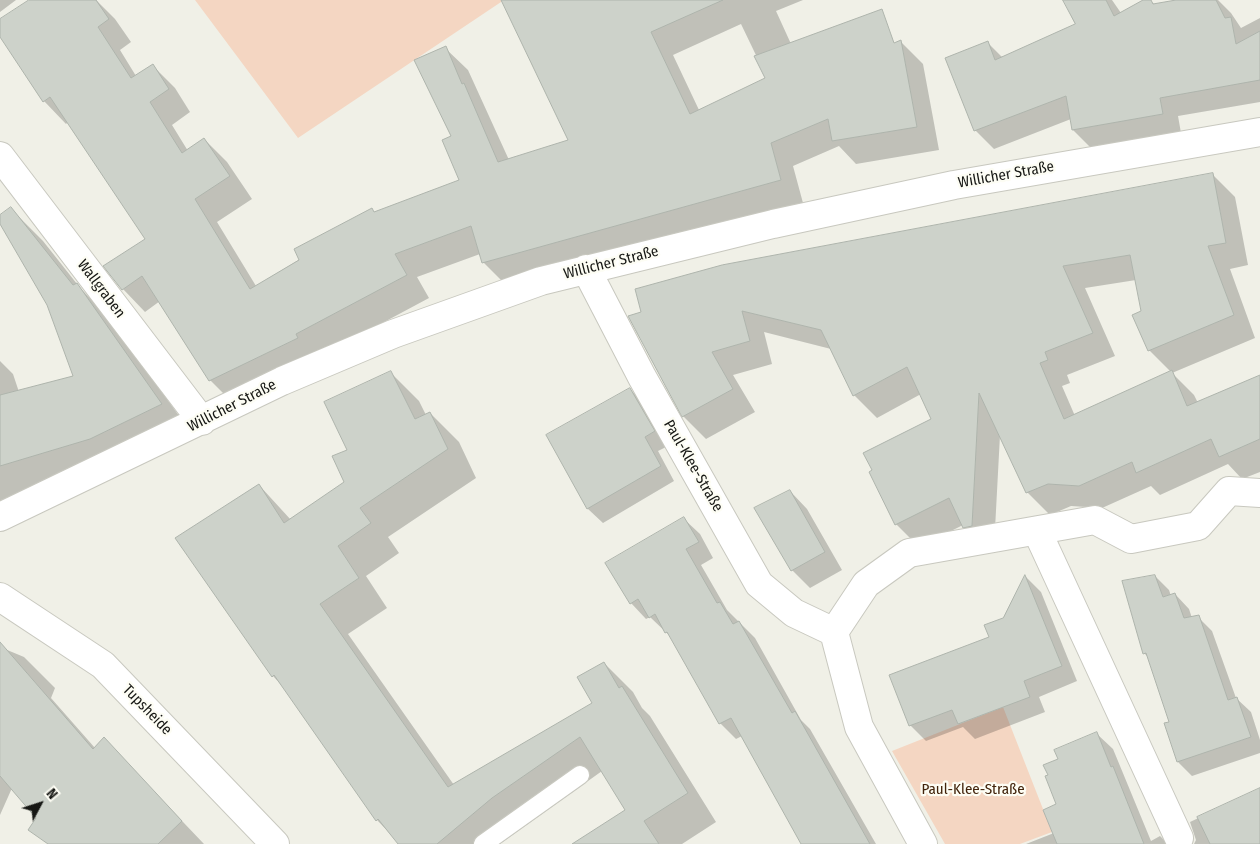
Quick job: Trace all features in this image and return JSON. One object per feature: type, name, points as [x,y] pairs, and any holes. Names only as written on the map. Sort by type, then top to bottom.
[{"type":"street","name":"Willicher Straße","points":[[0,517],[282,381],[393,334],[542,281],[586,268],[773,224],[954,185],[1260,132]]},
{"type":"street","name":"Wallgraben","points":[[0,156],[202,421]]},
{"type":"street","name":"Paul-Klee-Straße","points":[[586,268],[642,377],[759,584],[794,613],[834,632]]},
{"type":"street","points":[[923,844],[859,727],[834,632],[866,584],[908,553],[1095,520],[1131,540],[1198,526],[1229,491],[1260,493]]},
{"type":"street","points":[[1037,531],[1179,838]]},
{"type":"street","name":"Tupsheide","points":[[0,598],[103,665],[275,844]]},
{"type":"lane","points":[[483,844],[580,776]]},
{"type":"green space","points":[[195,0],[504,0],[298,138]]},
{"type":"green space","name":"Paul-Klee-Straße","points":[[1003,707],[1052,832],[1020,844],[945,844],[892,751]]},
{"type":"building","points":[[29,0],[96,0],[109,19],[98,27],[131,78],[153,64],[169,89],[150,102],[182,153],[204,138],[230,176],[195,199],[250,289],[299,260],[294,249],[372,208],[374,212],[459,180],[442,140],[451,136],[414,60],[446,46],[498,162],[568,140],[501,0],[723,0],[651,32],[690,114],[765,78],[754,56],[882,9],[894,43],[901,40],[917,127],[832,141],[828,119],[771,143],[781,180],[482,263],[471,226],[395,254],[407,275],[296,334],[298,338],[209,381],[142,276],[122,290],[103,266],[145,239],[50,97],[43,102],[0,37],[0,19]]},
{"type":"building","points":[[1063,0],[1106,0],[1114,16],[1143,0],[1151,0],[1153,4],[1176,0],[1216,0],[1225,18],[1231,17],[1236,44],[1260,31],[1260,80],[1160,98],[1163,114],[1072,130],[1066,96],[974,131],[945,58],[988,41],[995,60],[1075,24]]},
{"type":"building","points":[[1213,173],[1226,243],[1208,246],[1234,315],[1148,351],[1132,315],[1141,311],[1130,255],[1063,266],[1093,333],[1045,352],[1048,360],[1040,363],[1064,419],[1172,370],[1187,406],[1260,375],[1260,439],[1219,457],[1211,439],[1136,473],[1132,462],[1079,486],[1048,484],[1026,493],[979,393],[972,526],[963,528],[949,498],[895,525],[869,472],[872,470],[863,453],[931,419],[907,367],[853,396],[821,330],[742,311],[750,341],[712,352],[733,389],[682,417],[628,316],[641,312],[635,289],[722,265]]},
{"type":"building","points":[[11,207],[73,285],[77,283],[162,404],[90,439],[0,466],[0,395],[73,376],[47,305],[0,224],[0,215]]},
{"type":"building","points":[[391,371],[415,419],[430,412],[448,449],[360,508],[371,523],[338,546],[359,578],[320,604],[448,787],[592,703],[577,677],[604,662],[619,688],[622,686],[688,793],[644,821],[659,844],[572,844],[625,810],[580,737],[492,798],[437,844],[398,844],[378,819],[376,821],[175,538],[259,484],[284,523],[344,482],[332,456],[347,450],[324,402]]},
{"type":"building","points":[[630,388],[655,431],[645,437],[661,466],[587,509],[546,435]]},
{"type":"building","points":[[790,490],[825,552],[791,571],[754,508]]},
{"type":"building","points":[[684,517],[699,542],[686,549],[717,603],[720,602],[733,624],[739,621],[792,713],[795,711],[870,844],[801,844],[731,718],[719,724],[655,614],[649,618],[638,599],[630,604],[605,563]]},
{"type":"building","points":[[1025,575],[1062,666],[1024,681],[1030,697],[958,724],[952,710],[909,726],[889,675],[989,637],[984,625],[1003,618]]},
{"type":"building","points":[[1155,575],[1163,597],[1175,593],[1184,618],[1199,615],[1228,700],[1237,697],[1251,737],[1177,762],[1164,723],[1169,722],[1146,653],[1143,654],[1122,581]]},
{"type":"building","points":[[0,642],[93,749],[104,737],[182,821],[158,844],[48,844],[28,830],[36,818],[0,776]]},
{"type":"building","points":[[1097,732],[1111,767],[1113,766],[1144,844],[1057,844],[1043,810],[1056,804],[1045,776],[1048,775],[1043,765],[1058,759],[1054,750]]},
{"type":"building","points":[[1260,788],[1260,844],[1210,844],[1197,817]]}]
